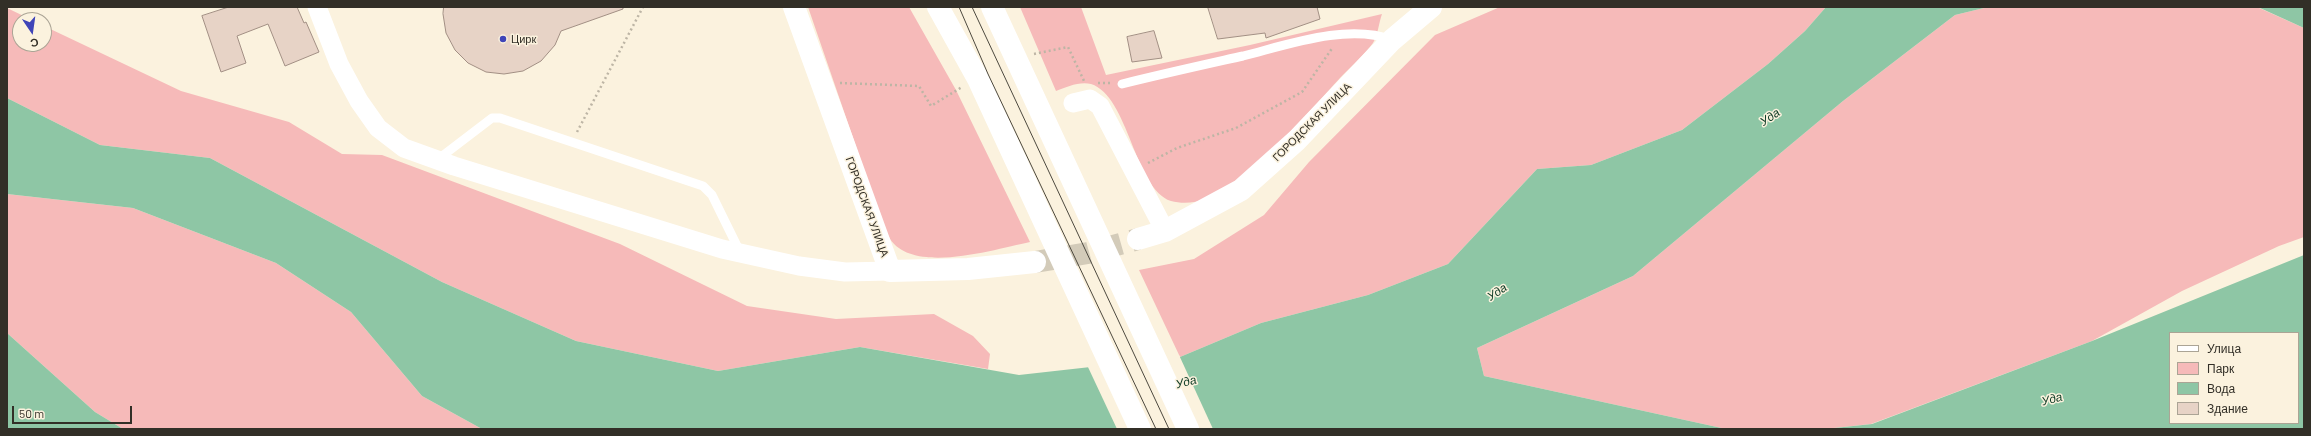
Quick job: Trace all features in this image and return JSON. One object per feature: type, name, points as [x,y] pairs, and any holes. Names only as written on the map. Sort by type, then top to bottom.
[{"type":"main road","name":"ГОРОДСКАЯ УЛИЦА","points":[[794,7],[890,271],[968,269],[1035,262]]},
{"type":"main road","points":[[938,7],[1140,429]]},
{"type":"main road","points":[[992,7],[1024,58],[1188,429]]},
{"type":"main road","name":"ГОРОДСКАЯ УЛИЦА","points":[[1138,239],[1165,231],[1241,190],[1297,140],[1392,40],[1431,7]]},
{"type":"street","points":[[317,7],[339,64],[359,102],[378,128],[398,144],[437,160],[741,254],[799,266],[845,272],[890,271]]},
{"type":"street","points":[[1073,103],[1090,99],[1100,106],[1165,231]]},
{"type":"lane","points":[[1122,84],[1315,39],[1347,34],[1378,35],[1392,40]]},
{"type":"lane","points":[[437,160],[492,118],[497,117],[709,190],[741,254]]},
{"type":"path","points":[[572,142],[642,7]]},
{"type":"path","points":[[1135,171],[1177,148],[1236,128],[1302,92],[1332,48],[1347,34]]},
{"type":"path","points":[[1024,58],[1068,47],[1086,84],[1122,84]]},
{"type":"path","points":[[822,83],[919,86],[931,106],[973,81]]},
{"type":"green space","points":[[808,7],[909,7],[956,90],[1030,242],[977,254],[936,258],[917,256],[901,250],[890,239],[882,222]]},
{"type":"green space","points":[[1020,7],[1081,7],[1106,75],[1250,45],[1382,14],[1373,43],[1277,145],[1240,178],[1222,191],[1206,199],[1184,203],[1171,201],[1158,193],[1148,179],[1139,162],[1123,123],[1114,106],[1104,92],[1087,83],[1073,85],[1056,91]]},
{"type":"green space","points":[[1500,7],[1826,7],[1805,31],[1768,64],[1682,130],[1591,165],[1537,169],[1448,264],[1368,295],[1261,323],[1180,357],[1139,270],[1194,259],[1264,215],[1309,162],[1435,35]]},
{"type":"green space","points":[[1988,7],[2257,7],[2304,28],[2304,237],[2279,246],[2182,291],[2092,341],[1871,424],[1825,429],[1726,429],[1484,376],[1477,348],[1633,276],[1843,101],[1955,15]]},
{"type":"green space","points":[[7,8],[15,12],[12,12],[12,52],[52,52],[52,30],[181,91],[289,122],[342,154],[382,155],[620,244],[747,306],[836,319],[934,314],[973,336],[990,354],[988,369],[860,347],[718,371],[576,341],[442,282],[210,158],[100,145],[7,98]]},
{"type":"green space","points":[[7,194],[133,208],[276,263],[351,312],[422,396],[482,429],[123,429],[95,412],[7,333]]},
{"type":"water","name":"Уда","points":[[1826,7],[1988,7],[1955,15],[1843,101],[1633,276],[1477,348],[1484,376],[1726,429],[482,429],[422,396],[351,312],[276,263],[133,208],[7,194],[7,98],[100,145],[210,158],[442,282],[576,341],[718,371],[860,347],[1019,375],[1180,357],[1261,323],[1368,295],[1448,264],[1537,169],[1591,165],[1682,130],[1768,64],[1805,31]]},
{"type":"water","points":[[2257,7],[2304,7],[2304,28],[2260,8]]},
{"type":"water","name":"Уда","points":[[2304,255],[2304,429],[1825,429],[1872,424],[2092,341]]},
{"type":"water","points":[[7,333],[95,412],[123,429],[7,429]]},
{"type":"pier","points":[[1179,355],[1213,429],[1117,429],[1087,365]]},
{"type":"building","points":[[229,7],[297,7],[304,23],[306,22],[319,52],[285,66],[268,24],[237,36],[246,63],[221,72],[202,16]]},
{"type":"building","name":"Цирк","points":[[444,7],[623,7],[623,9],[561,31],[555,45],[541,61],[523,71],[504,74],[486,72],[468,63],[455,50],[446,33],[443,14]]},
{"type":"building","points":[[1208,7],[1317,7],[1320,19],[1266,38],[1265,33],[1218,39]]},
{"type":"building","points":[[1154,31],[1162,58],[1132,62],[1127,37]]},
{"type":"tunnel","points":[[1035,262],[1088,253],[1138,239]]},
{"type":"tram line","points":[[959,7],[988,74],[1156,429]]},
{"type":"tram line","points":[[972,7],[1169,429]]},
{"type":"place","name":"Цирк","points":[[503,39]]}]
